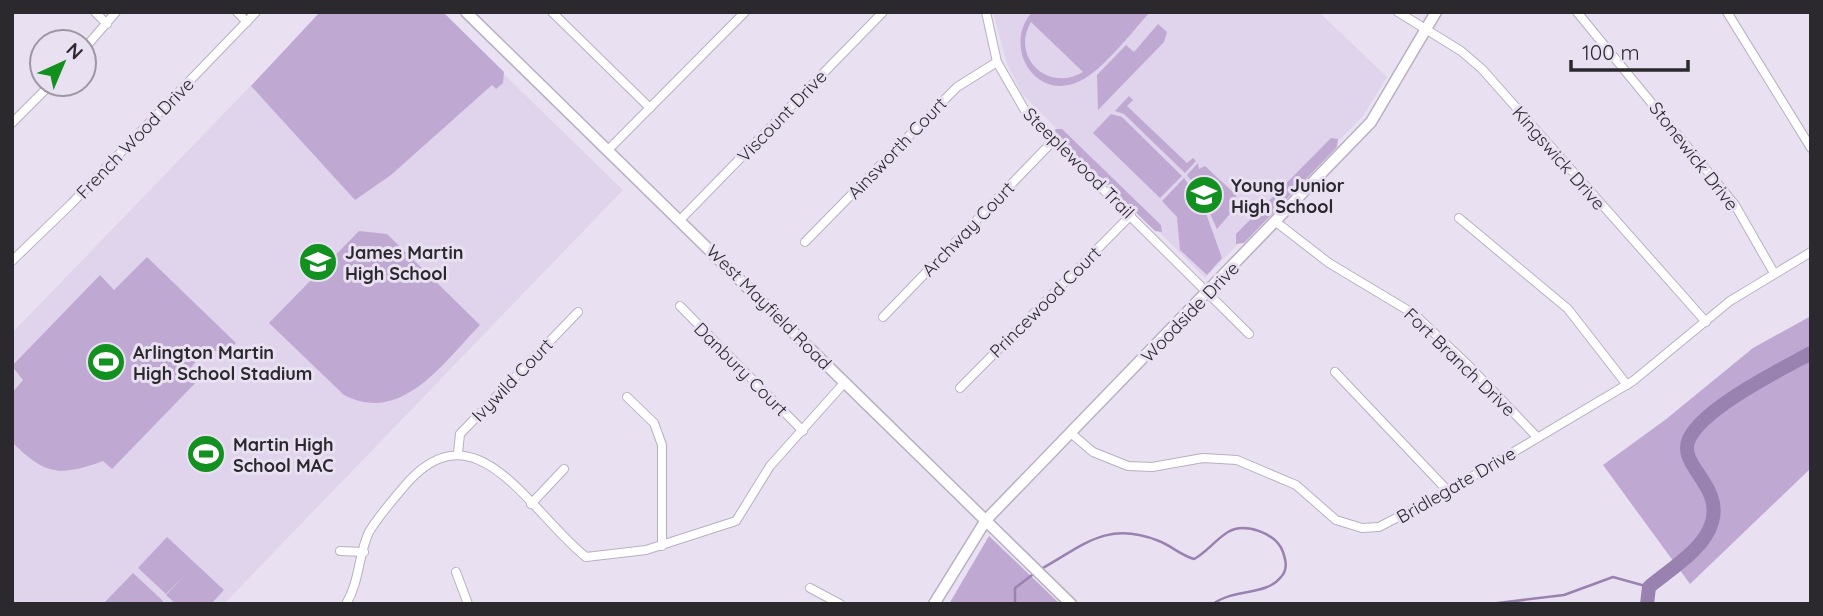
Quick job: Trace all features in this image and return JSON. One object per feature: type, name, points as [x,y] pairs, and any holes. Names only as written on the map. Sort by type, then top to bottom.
[{"type":"street","points":[[95,12],[107,24]]},
{"type":"street","points":[[98,34],[116,12]]},
{"type":"street","points":[[237,12],[247,22]]},
{"type":"street","name":"French Wood Drive","points":[[12,261],[71,204],[256,12]]},
{"type":"street","name":"West Mayfield Road","points":[[466,12],[1071,604]]},
{"type":"street","points":[[552,12],[650,108]]},
{"type":"street","points":[[609,149],[745,12]]},
{"type":"street","name":"Viscount Drive","points":[[680,220],[883,12]]},
{"type":"street","name":"Steeplewood Trail","points":[[986,12],[997,62],[1016,99],[1053,141],[1249,334]]},
{"type":"street","name":"Kingswick Drive","points":[[1398,12],[1461,51],[1482,69],[1706,322]]},
{"type":"street","name":"Woodside Drive","points":[[934,604],[986,520],[1371,122],[1436,12]]},
{"type":"street","name":"Stonewick Drive","points":[[1577,12],[1735,205],[1774,273]]},
{"type":"street","points":[[1727,12],[1811,148]]},
{"type":"street","name":"Ainsworth Court","points":[[805,242],[957,87],[997,62]]},
{"type":"street","points":[[12,123],[37,98]]},
{"type":"street","name":"Archway Court","points":[[883,317],[1053,141]]},
{"type":"street","name":"Princewood Court","points":[[960,388],[1131,215]]},
{"type":"street","points":[[1459,218],[1568,309],[1628,385]]},
{"type":"street","name":"Fort Branch Drive","points":[[1276,222],[1329,263],[1414,314],[1469,366],[1537,437]]},
{"type":"street","name":"Bridlegate Drive","points":[[1072,434],[1093,452],[1128,466],[1152,467],[1203,458],[1237,460],[1259,467],[1296,485],[1336,520],[1362,528],[1390,523],[1628,385],[1730,301],[1811,252]]},
{"type":"street","name":"Danbury Court","points":[[680,306],[803,430]]},
{"type":"street","name":"Ivywild Court","points":[[458,453],[460,434],[578,312]]},
{"type":"street","points":[[1335,372],[1448,491]]},
{"type":"street","points":[[346,604],[355,586],[370,532],[407,482],[423,466],[448,454],[458,453],[490,464],[586,557],[662,546],[736,521],[771,466],[845,383]]},
{"type":"street","points":[[627,397],[654,423],[662,445],[662,546]]},
{"type":"street","points":[[531,504],[564,469]]},
{"type":"street","points":[[340,551],[364,552]]},
{"type":"street","points":[[456,572],[468,604]]},
{"type":"street","points":[[810,588],[840,604]]},
{"type":"shaded area","points":[[320,12],[443,12],[504,72],[503,83],[496,89],[492,85],[391,175],[355,200],[251,86]]},
{"type":"shaded area","name":"James Martin High School","points":[[322,12],[440,12],[623,190],[224,604],[12,604],[12,333]]},
{"type":"shaded area","name":"Young Junior High School","points":[[993,12],[1319,12],[1387,77],[1363,116],[1205,278],[1022,94],[1007,64]]},
{"type":"shaded area","points":[[1032,12],[1150,12],[1117,50],[1089,76],[1064,86],[1049,84],[1037,78],[1028,67],[1022,55],[1024,26]],"holes":[[[1031,22],[1083,72],[1058,78],[1046,75],[1036,68],[1025,48]]]},
{"type":"shaded area","points":[[1158,24],[1167,32],[1164,42],[1098,110],[1097,75],[1126,45],[1134,52]]},
{"type":"shaded area","points":[[1129,96],[1133,100],[1127,106],[1187,163],[1193,158],[1196,161],[1185,173],[1124,114],[1115,111]]},
{"type":"shaded area","points":[[1111,114],[1122,117],[1182,176],[1160,198],[1093,133]]},
{"type":"shaded area","points":[[1055,129],[1062,129],[1161,225],[1162,232],[1155,231],[1056,135]]},
{"type":"shaded area","points":[[1331,138],[1338,139],[1337,147],[1244,243],[1236,244],[1236,234]]},
{"type":"shaded area","points":[[1198,163],[1199,169],[1205,166],[1236,195],[1235,208],[1217,229],[1202,196],[1187,175]]},
{"type":"shaded area","points":[[1184,178],[1203,205],[1222,258],[1207,275],[1180,250],[1177,217],[1162,201]]},
{"type":"shaded area","points":[[359,231],[387,234],[480,325],[420,386],[385,402],[365,402],[344,395],[269,323]]},
{"type":"shaded area","name":"Arlington Martin High School Stadium","points":[[147,257],[236,343],[222,357],[210,346],[192,366],[203,375],[112,469],[103,461],[64,471],[44,467],[12,442],[12,393],[23,380],[12,366],[100,275],[114,290]]},
{"type":"shaded area","points":[[1811,316],[1811,468],[1690,584],[1603,465],[1665,420],[1753,348]]},
{"type":"shaded area","points":[[989,536],[1060,604],[949,604]]},
{"type":"shaded area","points":[[167,537],[224,590],[211,604],[176,604],[166,595],[185,575],[166,594],[138,568]]},
{"type":"shaded area","points":[[133,573],[161,599],[165,604],[103,604]]},
{"type":"waterway","points":[[1647,604],[1649,587],[1694,550],[1712,522],[1714,509],[1711,497],[1689,458],[1689,439],[1697,427],[1726,403],[1811,353]]},
{"type":"waterway","points":[[1041,569],[1096,538],[1124,533],[1164,543],[1194,559],[1223,535],[1235,529],[1259,531],[1274,539],[1285,559],[1286,568],[1281,577],[1267,587],[1231,596],[1213,604]]},
{"type":"waterway","points":[[1015,604],[1015,588],[1036,572]]},
{"type":"waterway","points":[[1490,604],[1564,595],[1613,577],[1649,587]]},
{"type":"waterway","points":[[1381,604],[1393,604]]},
{"type":"place","name":"Young Junior High School","points":[[1204,195]]},
{"type":"place","name":"James Martin High School","points":[[318,262]]},
{"type":"place","name":"Arlington Martin High School Stadium","points":[[106,362]]},
{"type":"place","name":"Martin High School MAC","points":[[206,454]]}]
